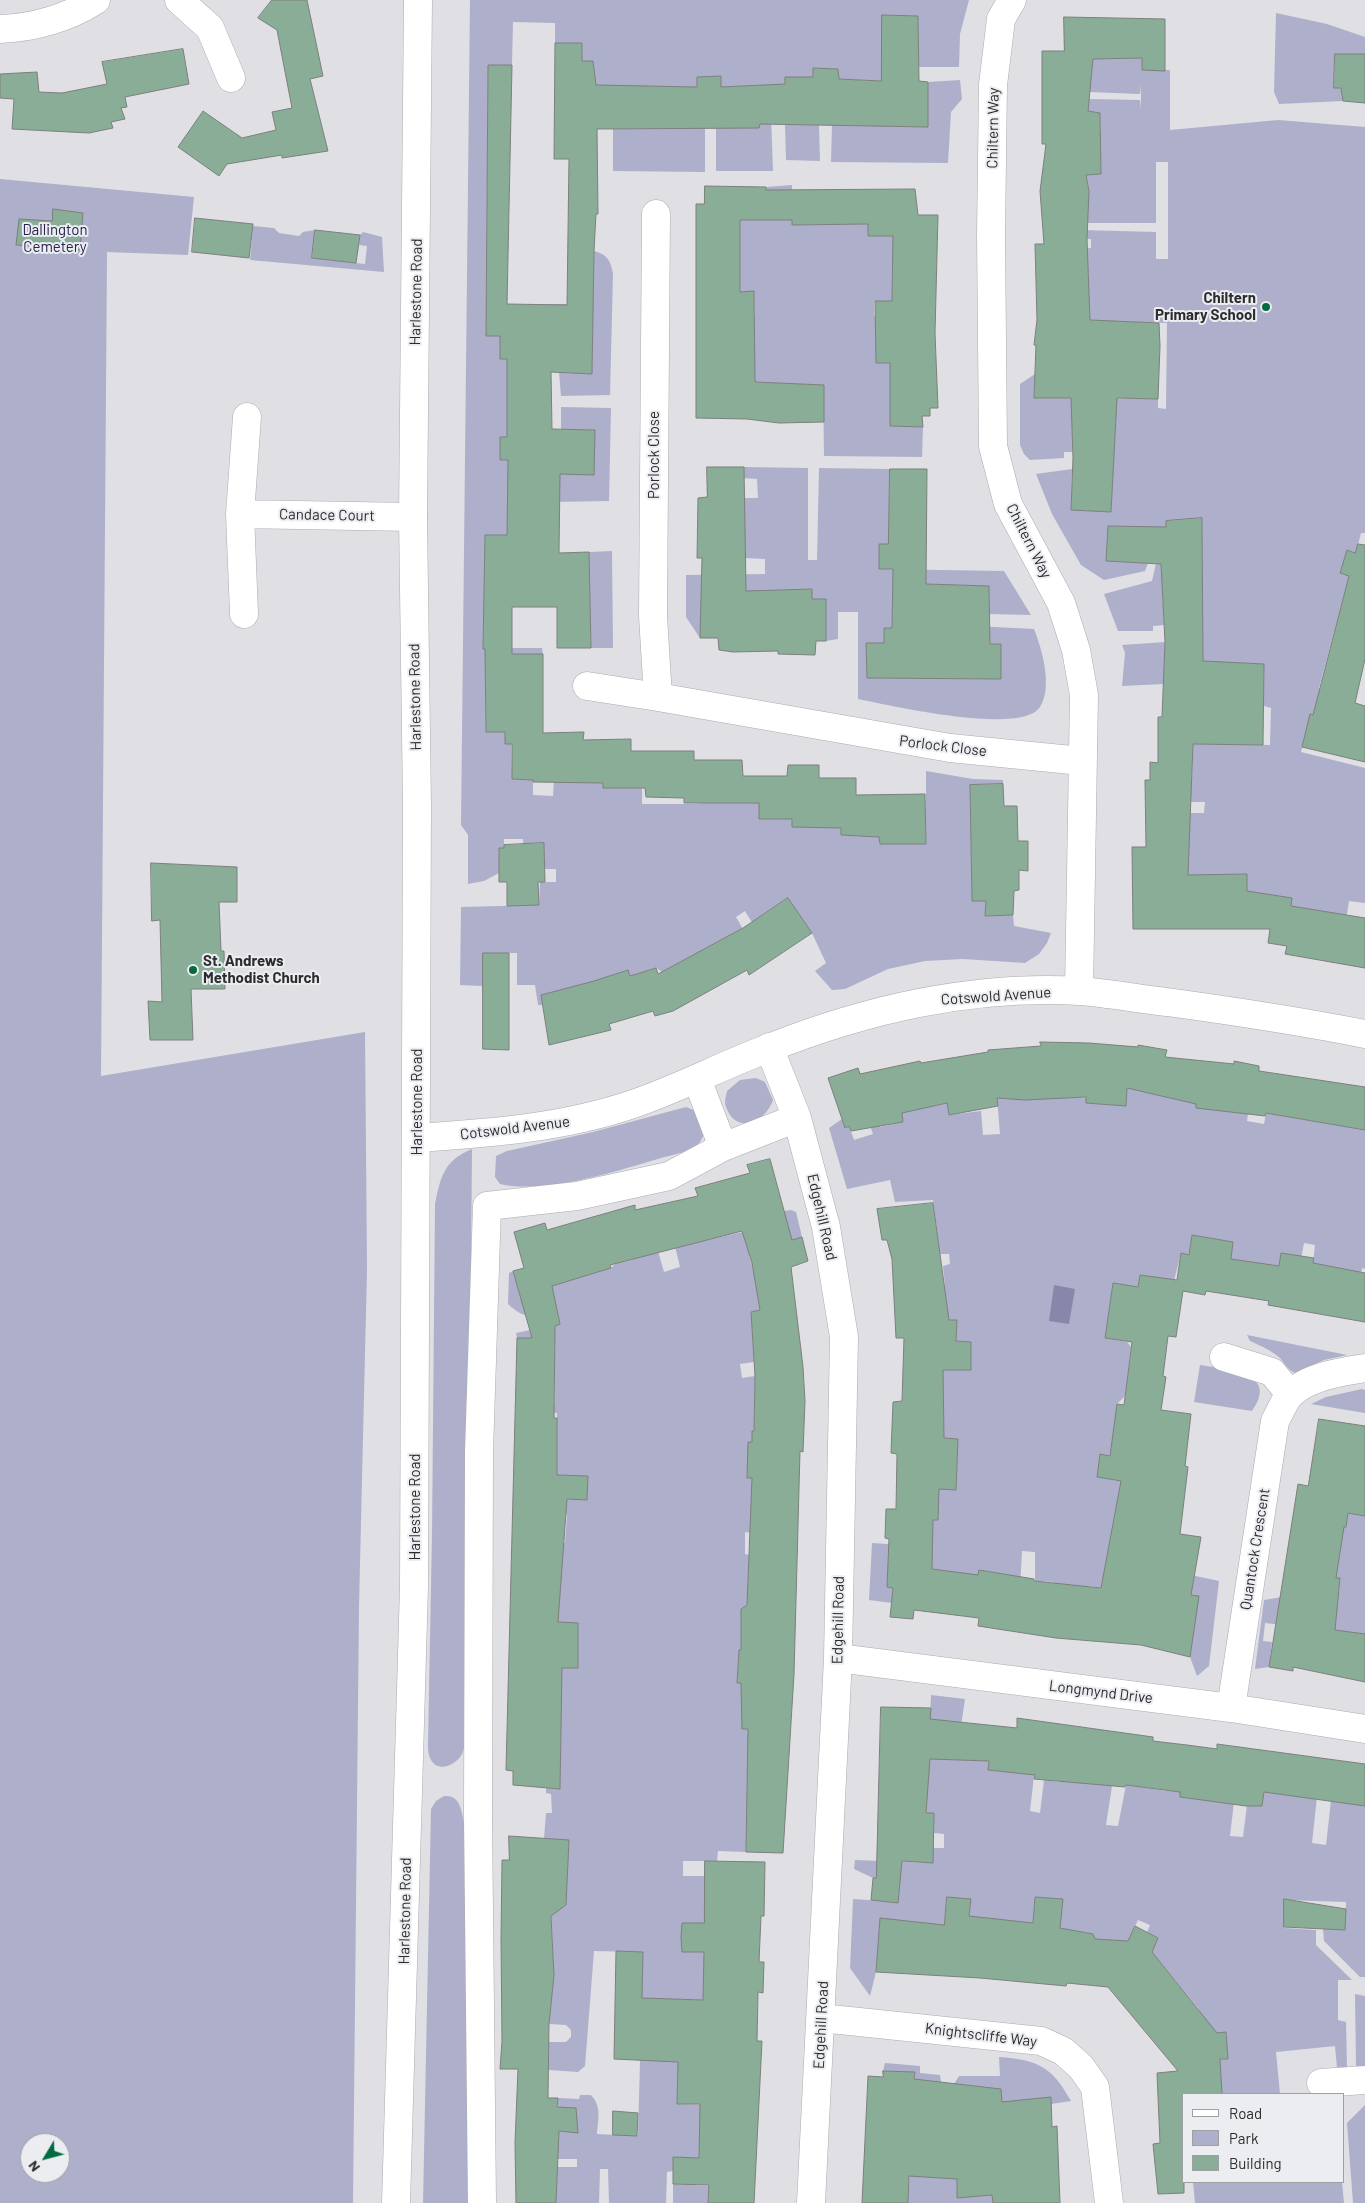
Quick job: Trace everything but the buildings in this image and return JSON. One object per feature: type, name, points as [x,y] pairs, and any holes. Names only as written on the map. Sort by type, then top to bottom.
[{"type":"street","points":[[0,29],[18,28],[60,18],[96,0]]},
{"type":"street","points":[[179,0],[210,28],[231,78]]},
{"type":"street","name":"Harlestone Road","points":[[396,2203],[414,1586],[417,806],[413,517],[418,0]]},
{"type":"street","name":"Chiltern Way","points":[[1012,0],[1001,19],[993,86],[991,235],[993,446],[1008,504],[1061,603],[1076,650],[1084,695],[1079,991]]},
{"type":"street","name":"Porlock Close","points":[[656,214],[653,616],[658,697]]},
{"type":"street","points":[[244,614],[240,514],[248,417]]},
{"type":"street","name":"Candace Court","points":[[240,514],[413,517]]},
{"type":"street","name":"Porlock Close","points":[[588,686],[950,748],[1082,761]]},
{"type":"street","name":"Cotswold Avenue","points":[[416,1138],[486,1133],[566,1123],[633,1104],[697,1079],[769,1047],[877,1012],[922,1003],[1020,991],[1079,991],[1250,1013],[1365,1034]]},
{"type":"street","name":"Edgehill Road","points":[[769,1047],[797,1118],[826,1227],[844,1336],[838,1658],[811,2203]]},
{"type":"street","points":[[697,1079],[723,1147]]},
{"type":"street","points":[[482,2203],[478,1815],[479,1482],[487,1206],[577,1196],[669,1176],[723,1147],[797,1118]]},
{"type":"street","points":[[1224,1357],[1272,1372],[1290,1394],[1312,1381],[1337,1372],[1365,1368]]},
{"type":"street","name":"Quantock Crescent","points":[[1231,1708],[1275,1422],[1290,1394]]},
{"type":"street","name":"Longmynd Drive","points":[[838,1658],[1231,1708],[1365,1729]]},
{"type":"street","name":"Knightscliffe Way","points":[[821,2018],[1041,2041],[1063,2051],[1081,2067],[1095,2087],[1109,2203]]},
{"type":"street","points":[[1321,2083],[1365,2080]]},
{"type":"green space","points":[[470,0],[969,0],[960,34],[959,67],[919,67],[918,16],[882,15],[881,81],[839,79],[838,69],[813,68],[813,77],[785,77],[785,116],[771,117],[773,171],[716,171],[716,128],[759,128],[759,85],[721,87],[721,76],[697,77],[697,87],[611,86],[596,95],[593,61],[582,61],[582,43],[561,43],[561,48],[555,49],[555,23],[513,22],[512,65],[488,65],[486,296],[508,297],[500,336],[500,359],[507,359],[507,437],[500,460],[508,460],[508,501],[512,535],[485,536],[483,648],[542,648],[543,654],[485,675],[486,732],[505,732],[505,744],[511,744],[512,779],[533,780],[533,795],[553,796],[554,781],[603,783],[603,787],[642,788],[642,804],[694,804],[759,798],[759,819],[792,819],[808,792],[856,835],[879,837],[880,844],[926,844],[926,771],[973,779],[1003,780],[1003,784],[970,785],[972,901],[986,901],[985,916],[1013,915],[1014,926],[1051,933],[1039,954],[1025,963],[963,959],[925,961],[888,969],[845,989],[832,990],[815,971],[826,963],[812,933],[788,898],[761,916],[763,940],[745,911],[736,917],[743,929],[662,972],[656,968],[630,976],[627,970],[597,981],[576,996],[538,1005],[535,985],[517,985],[517,953],[483,953],[483,986],[460,985],[461,907],[539,905],[540,882],[556,882],[556,869],[545,869],[544,843],[523,844],[523,839],[504,839],[504,848],[499,848],[499,873],[484,881],[468,884],[468,835],[461,825]]},
{"type":"green space","points":[[1276,13],[1327,24],[1365,37],[1365,54],[1335,54],[1334,88],[1341,88],[1343,101],[1279,104],[1274,92]]},
{"type":"green space","points":[[1142,58],[1142,70],[1170,70],[1170,130],[1278,120],[1365,127],[1365,533],[1361,533],[1356,553],[1347,550],[1340,573],[1349,576],[1319,688],[1356,697],[1325,719],[1310,715],[1301,752],[1365,768],[1365,903],[1349,901],[1345,926],[1291,906],[1292,898],[1247,912],[1246,874],[1211,875],[1182,897],[1189,813],[1204,813],[1205,802],[1167,802],[1168,780],[1192,779],[1193,744],[1270,745],[1271,708],[1264,706],[1264,664],[1222,662],[1221,686],[1203,685],[1202,518],[1166,521],[1166,540],[1149,527],[1108,526],[1106,561],[1148,563],[1145,571],[1104,580],[1081,565],[1052,514],[1036,474],[1072,469],[1071,510],[1111,512],[1116,415],[1072,416],[1072,452],[1064,452],[1064,458],[1030,460],[1024,454],[1020,445],[1020,384],[1035,374],[1034,398],[1158,399],[1158,408],[1166,409],[1167,323],[1078,320],[1089,278],[1088,269],[1081,268],[1081,249],[1091,248],[1091,239],[1081,239],[1081,230],[1156,232],[1156,259],[1168,259],[1168,162],[1156,162],[1156,223],[1080,223],[1089,191],[1086,175],[1101,174],[1101,161],[1088,160],[1088,130],[1101,130],[1100,113],[1088,111],[1089,99],[1140,100],[1141,109],[1141,85],[1140,94],[1064,91],[1090,59]]},
{"type":"green space","points":[[960,80],[962,99],[951,112],[948,163],[831,162],[832,125],[928,127],[928,82]]},
{"type":"green space","points":[[785,125],[819,125],[820,161],[786,160]]},
{"type":"green space","points":[[705,128],[705,172],[613,171],[613,129]]},
{"type":"green space","name":"Dallington Cemetery","points":[[0,179],[194,197],[188,255],[107,252],[101,1076],[365,1032],[367,1269],[359,1606],[353,2203],[0,2203]]},
{"type":"green space","points":[[792,185],[792,225],[868,224],[868,236],[893,236],[918,270],[892,270],[892,301],[874,301],[874,316],[881,316],[876,332],[876,363],[890,363],[890,426],[923,427],[922,457],[824,456],[823,385],[747,382],[722,344],[755,344],[755,325],[742,325],[755,314],[754,292],[740,292],[740,220],[754,220],[754,206],[767,205],[766,187]]},
{"type":"green space","points":[[253,226],[274,228],[279,233],[299,236],[303,232],[315,230],[312,258],[365,264],[367,246],[359,245],[360,235],[363,232],[382,237],[384,272],[250,260]]},
{"type":"green space","points":[[594,251],[608,259],[613,273],[610,395],[561,396],[559,372],[592,374],[593,329],[549,341],[549,304],[567,304],[567,295],[593,296]]},
{"type":"green space","points":[[561,407],[611,408],[609,501],[551,502],[559,474],[594,474],[594,430],[561,429]]},
{"type":"green space","points":[[744,467],[808,468],[808,560],[817,560],[819,468],[890,469],[888,544],[879,544],[879,569],[1004,571],[1031,615],[990,614],[989,586],[893,584],[892,628],[884,628],[884,643],[866,643],[867,678],[1001,679],[1001,644],[974,643],[973,626],[1034,629],[1043,657],[1046,679],[1044,699],[1040,707],[1028,715],[1008,719],[982,719],[924,712],[858,699],[858,612],[838,612],[838,639],[826,641],[826,599],[812,599],[812,589],[778,590],[700,638],[686,617],[686,575],[765,574],[765,559],[745,558],[743,498],[758,498],[757,479],[743,478]]},
{"type":"green space","points":[[612,551],[613,648],[591,648],[589,552]]},
{"type":"green space","points":[[1156,563],[1161,563],[1164,625],[1153,626],[1153,631],[1118,631],[1104,594],[1152,581]]},
{"type":"green space","points":[[1165,642],[1164,684],[1122,686],[1125,653],[1122,645]]},
{"type":"green space","points":[[756,1078],[765,1082],[773,1100],[764,1115],[757,1120],[750,1123],[736,1121],[726,1107],[727,1091],[740,1080]]},
{"type":"green space","points":[[1127,1086],[1161,1096],[1196,1103],[1196,1108],[1249,1107],[1247,1121],[1264,1124],[1266,1113],[1365,1130],[1365,1269],[1362,1268],[1361,1276],[1313,1263],[1315,1245],[1304,1243],[1301,1259],[1297,1256],[1282,1253],[1279,1266],[1231,1260],[1233,1242],[1192,1235],[1189,1255],[1181,1253],[1174,1281],[1140,1275],[1138,1287],[1113,1283],[1105,1338],[1127,1342],[1131,1347],[1125,1396],[1117,1404],[1147,1461],[1100,1454],[1097,1477],[1124,1482],[1113,1524],[1105,1588],[1088,1586],[1086,1596],[1053,1593],[1054,1582],[1035,1581],[1035,1552],[1022,1551],[1020,1587],[1003,1584],[1004,1574],[980,1570],[978,1575],[893,1588],[892,1603],[869,1600],[872,1543],[931,1547],[933,1520],[928,1488],[956,1489],[958,1439],[920,1436],[944,1426],[943,1381],[932,1370],[970,1370],[971,1342],[956,1341],[957,1320],[935,1320],[933,1288],[945,1286],[943,1266],[950,1264],[949,1254],[940,1254],[933,1200],[895,1202],[890,1180],[847,1189],[829,1128],[842,1119],[845,1128],[849,1126],[854,1140],[873,1134],[868,1120],[878,1120],[880,1127],[903,1122],[902,1109],[933,1098],[935,1106],[947,1103],[949,1115],[981,1111],[983,1135],[1000,1134],[997,1098],[1086,1098],[1086,1103],[1126,1106]]},
{"type":"green space","points":[[686,1107],[699,1115],[704,1124],[704,1130],[699,1143],[683,1152],[600,1175],[558,1184],[518,1186],[500,1184],[495,1177],[496,1156],[507,1151],[593,1132]]},
{"type":"green space","points":[[472,1149],[467,1730],[464,1748],[459,1759],[450,1765],[440,1766],[435,1765],[432,1761],[428,1745],[435,1204],[439,1185],[445,1170],[455,1159]]},
{"type":"green space","points":[[791,1210],[796,1212],[802,1237],[749,1255],[756,1280],[760,1310],[751,1312],[754,1362],[740,1364],[742,1378],[755,1376],[754,1426],[747,1478],[753,1478],[751,1533],[745,1532],[745,1554],[749,1555],[748,1578],[759,1579],[749,1603],[741,1609],[748,1650],[739,1650],[737,1683],[743,1683],[742,1728],[749,1729],[746,1852],[718,1851],[717,1861],[683,1861],[683,1876],[705,1876],[704,1893],[718,1894],[705,1906],[704,1923],[682,1923],[682,1952],[704,1952],[704,1970],[717,1970],[717,1983],[703,1983],[703,2000],[680,1999],[677,2104],[708,2105],[711,2156],[667,2172],[666,2203],[609,2203],[608,2169],[600,2169],[599,2203],[556,2203],[557,2167],[577,2167],[577,2159],[556,2159],[558,2098],[579,2099],[580,2095],[591,2095],[598,2109],[597,2134],[638,2136],[643,1952],[594,1951],[585,2066],[578,2072],[549,2070],[549,2042],[566,2042],[571,2037],[571,2030],[566,2025],[550,2024],[549,2020],[554,1975],[551,1909],[560,1909],[566,1905],[566,1895],[551,1878],[567,1879],[569,1841],[544,1838],[546,1813],[552,1813],[551,1794],[546,1793],[546,1788],[560,1789],[561,1729],[540,1668],[578,1668],[578,1623],[539,1622],[560,1595],[561,1543],[565,1543],[567,1515],[556,1514],[563,1499],[587,1500],[588,1476],[557,1475],[557,1413],[521,1412],[521,1403],[555,1403],[555,1339],[517,1338],[516,1333],[560,1324],[557,1312],[531,1316],[520,1313],[508,1304],[509,1273],[513,1271],[520,1294],[611,1268],[615,1264],[631,1260],[630,1253],[655,1241],[664,1272],[680,1267],[674,1242],[685,1245],[756,1229],[784,1211]]},
{"type":"green space","points":[[1247,1335],[1347,1355],[1324,1360],[1295,1373],[1280,1358],[1266,1348],[1250,1341]]},
{"type":"green space","points":[[1200,1365],[1239,1372],[1256,1381],[1260,1388],[1259,1397],[1252,1411],[1194,1402]]},
{"type":"green space","points":[[1362,1389],[1365,1390],[1365,1413],[1311,1404],[1326,1397]]},
{"type":"green space","points":[[1348,1513],[1365,1516],[1365,1634],[1265,1623],[1263,1641],[1272,1642],[1269,1667],[1255,1669],[1264,1600],[1318,1591],[1339,1592],[1340,1579],[1322,1576],[1338,1564],[1341,1549],[1329,1547],[1333,1525],[1346,1527]]},
{"type":"green space","points":[[1191,1575],[1219,1581],[1209,1666],[1197,1676],[1190,1657],[1198,1596],[1180,1593]]},
{"type":"green space","points":[[931,1695],[965,1699],[958,1746],[969,1749],[968,1760],[988,1761],[988,1770],[1006,1772],[1035,1767],[1030,1811],[1040,1813],[1044,1780],[1060,1782],[1062,1764],[1112,1786],[1106,1825],[1118,1826],[1126,1785],[1167,1791],[1183,1778],[1180,1797],[1191,1799],[1193,1781],[1234,1802],[1230,1836],[1243,1837],[1247,1805],[1262,1806],[1264,1792],[1276,1793],[1319,1778],[1312,1843],[1326,1845],[1331,1801],[1365,1806],[1365,1977],[1360,1977],[1324,1941],[1323,1929],[1345,1929],[1346,1902],[1284,1900],[1284,1928],[1316,1930],[1316,1945],[1352,1980],[1338,1980],[1338,2020],[1346,2022],[1347,2067],[1337,2068],[1335,2046],[1276,2052],[1280,2093],[1222,2093],[1208,2060],[1228,2059],[1226,2033],[1209,2033],[1198,2008],[1161,1963],[1135,1984],[1158,1938],[1147,1932],[1150,1925],[1138,1920],[1122,1954],[1095,1939],[1093,1934],[1084,1932],[1082,1939],[1059,1944],[1062,1899],[1035,1897],[1032,1934],[969,1916],[971,1899],[947,1897],[944,1925],[911,1922],[880,1925],[876,1972],[870,1996],[850,1968],[853,1899],[898,1902],[900,1880],[873,1878],[854,1869],[855,1860],[933,1863],[933,1848],[944,1848],[944,1834],[934,1833],[934,1813],[926,1813]]},
{"type":"green space","points":[[444,1796],[457,1800],[464,1822],[469,2203],[423,2203],[431,1809],[436,1801]]},
{"type":"green space","points":[[1355,1994],[1365,1996],[1365,2066],[1356,2067]]},
{"type":"green space","points":[[999,2057],[1024,2060],[1043,2067],[1057,2080],[1071,2101],[1051,2104],[957,2198],[992,2195],[993,2203],[908,2203],[915,2073],[883,2071],[885,2063],[920,2066],[920,2073],[940,2075],[941,2082],[954,2084],[959,2076],[1000,2076]]},
{"type":"green space","points":[[1365,2105],[1365,2203],[1353,2203],[1347,2123]]},
{"type":"green space","points":[[1193,2183],[1342,2183],[1344,2203],[1195,2203]]},
{"type":"green space","points":[[673,2184],[709,2186],[708,2203],[673,2203]]},
{"type":"shaded area","points":[[1054,1285],[1075,1289],[1069,1324],[1049,1321]]},
{"type":"place","name":"Chiltern Primary School","points":[[1266,307]]},
{"type":"place","name":"St. Andrews Methodist Church","points":[[193,970]]}]
